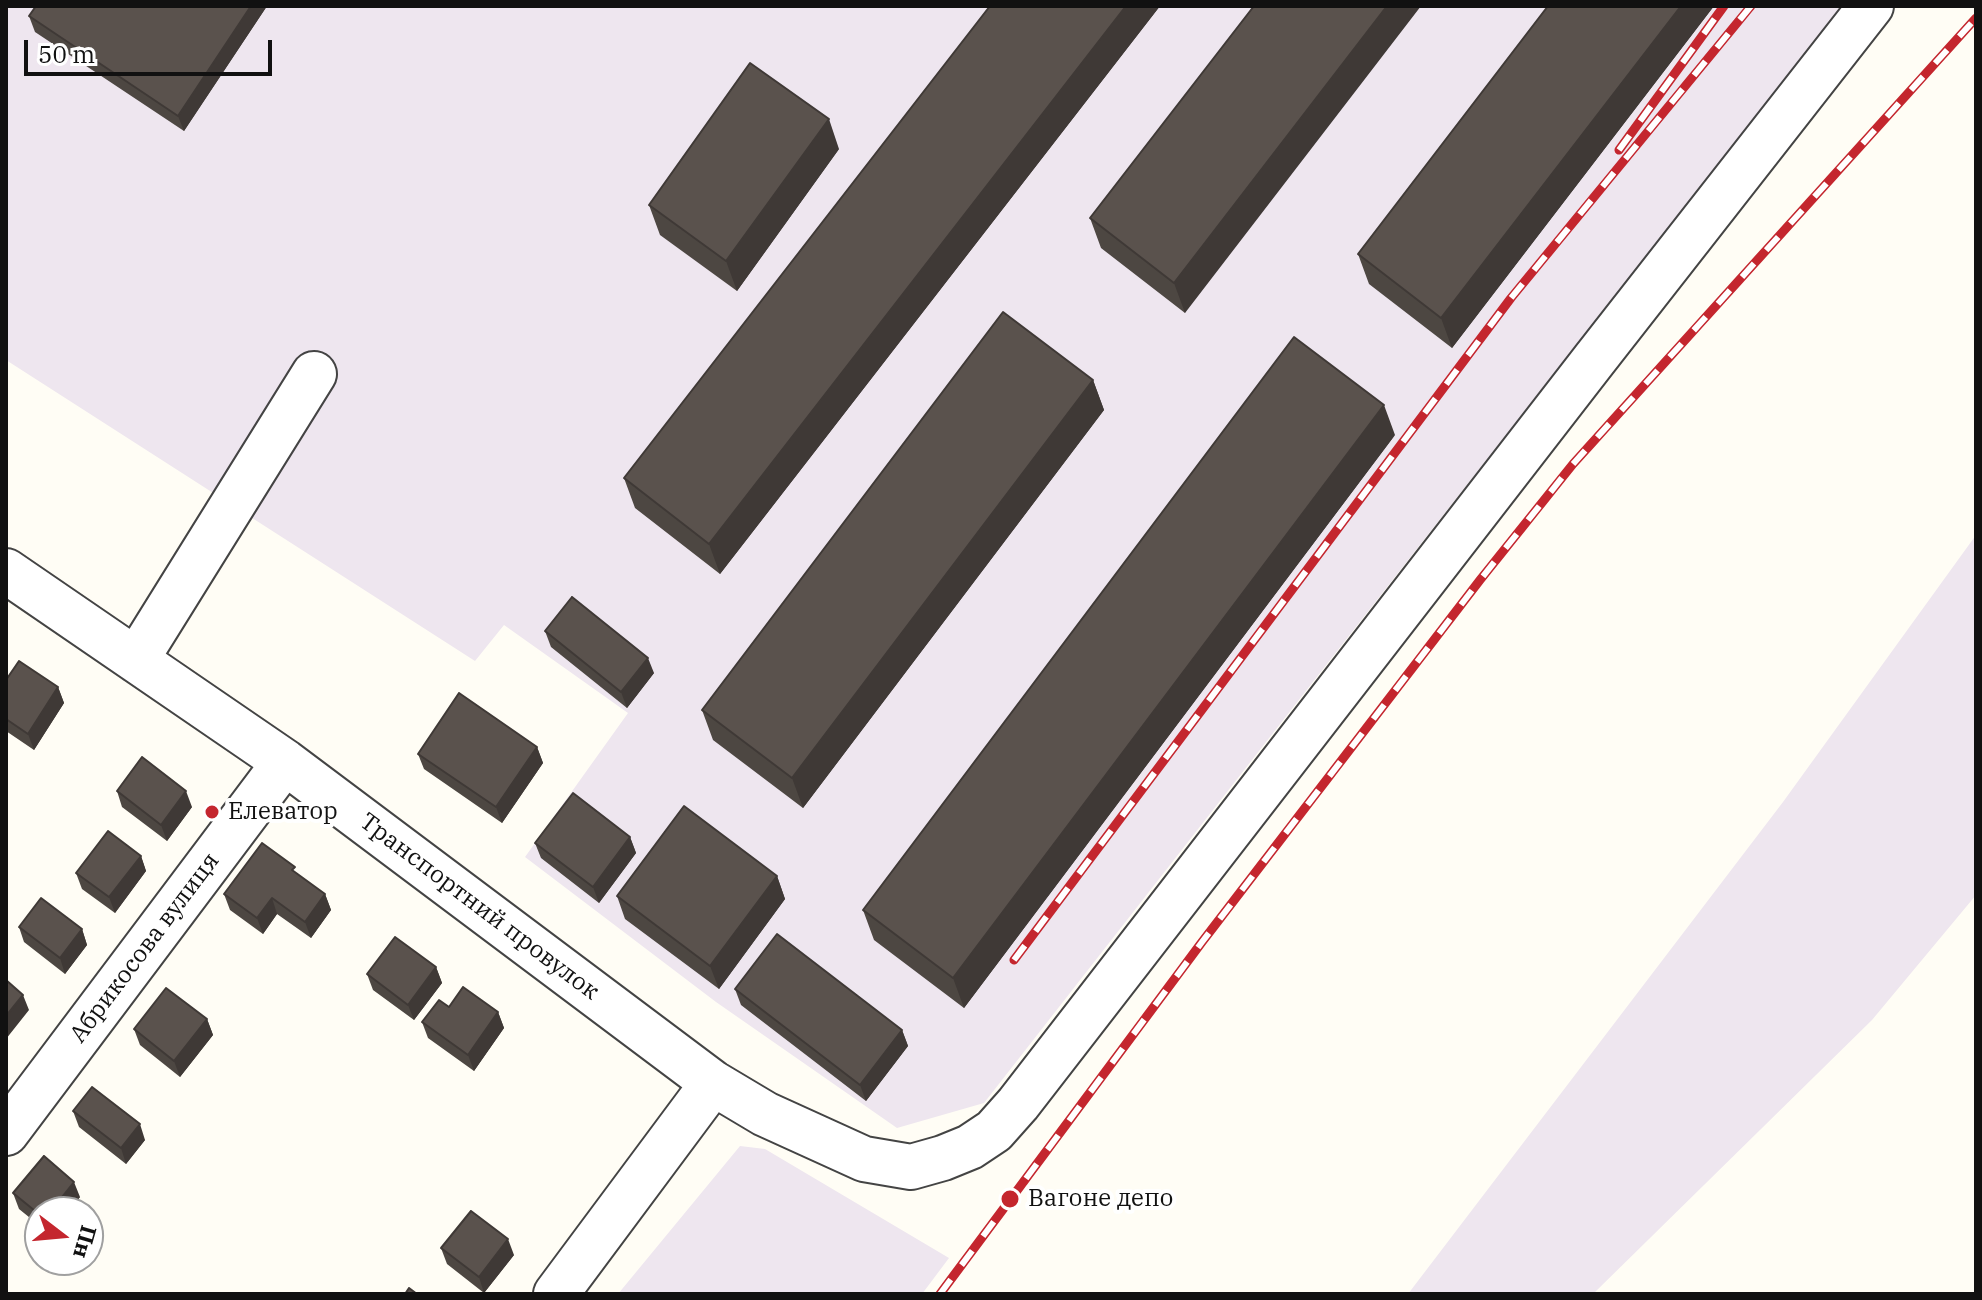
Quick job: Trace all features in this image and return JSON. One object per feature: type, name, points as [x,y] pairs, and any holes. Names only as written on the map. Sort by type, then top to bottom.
[{"type":"street","name":"Транспортний провулок","points":[[6,571],[285,762],[713,1083],[765,1114],[864,1159],[911,1167],[970,1147],[994,1131],[1018,1104],[1871,6]]},
{"type":"street","points":[[136,660],[314,374]]},
{"type":"street","name":"Абрикосова вулиця","points":[[6,1133],[285,762]]},
{"type":"street","points":[[556,1294],[713,1083]]},
{"type":"shaded area","points":[[6,6],[1841,6],[984,1103],[897,1128],[716,1002],[525,857],[628,713],[504,625],[475,661],[6,360]]},
{"type":"shaded area","points":[[1976,535],[1976,895],[1872,1020],[1593,1294],[1408,1294],[1783,802]]},
{"type":"shaded area","points":[[740,1146],[765,1149],[949,1258],[922,1294],[618,1294]]},
{"type":"building","points":[[36,6],[251,6],[178,116],[29,16]]},
{"type":"building","points":[[990,6],[1126,6],[709,544],[624,478]]},
{"type":"building","points":[[1254,6],[1387,6],[1174,283],[1090,218]]},
{"type":"building","points":[[1548,6],[1681,6],[1441,318],[1358,254]]},
{"type":"building","points":[[750,63],[829,119],[726,261],[649,205]]},
{"type":"building","points":[[1003,312],[1093,380],[792,778],[702,710]]},
{"type":"building","points":[[1294,337],[1384,405],[953,978],[863,910]]},
{"type":"building","points":[[572,597],[648,658],[621,692],[545,631]]},
{"type":"building","points":[[19,661],[58,687],[28,734],[6,719],[6,680]]},
{"type":"building","points":[[459,693],[537,747],[496,807],[418,754]]},
{"type":"building","points":[[142,757],[186,791],[161,825],[117,791]]},
{"type":"building","points":[[573,793],[630,837],[593,887],[535,843]]},
{"type":"building","points":[[684,806],[777,876],[710,966],[617,896]]},
{"type":"building","points":[[108,831],[141,856],[109,897],[76,873]]},
{"type":"building","points":[[262,843],[325,894],[305,922],[272,898],[257,918],[224,894]]},
{"type":"building","points":[[41,898],[82,929],[60,958],[19,927]]},
{"type":"building","points":[[777,934],[902,1030],[860,1085],[735,989]]},
{"type":"building","points":[[395,937],[436,967],[408,1005],[367,974]]},
{"type":"building","points":[[6,980],[23,995],[6,1016]]},
{"type":"building","points":[[463,987],[498,1012],[468,1055],[422,1022],[439,1000],[449,1007]]},
{"type":"building","points":[[166,988],[207,1019],[174,1061],[134,1029]]},
{"type":"building","points":[[92,1087],[140,1124],[121,1148],[73,1111]]},
{"type":"building","points":[[44,1156],[74,1182],[63,1196],[24,1196],[24,1202],[13,1193]]},
{"type":"building","points":[[471,1211],[508,1239],[479,1277],[441,1248]]},
{"type":"railway","points":[[1619,150],[1724,6]]},
{"type":"railway","points":[[1014,960],[1511,298],[1751,6]]},
{"type":"railway","points":[[940,1294],[1202,942],[1573,464],[1976,18]]},
{"type":"place","name":"Елеватор","points":[[212,812]]},
{"type":"place","name":"Вагоне депо","points":[[1010,1199]]}]
